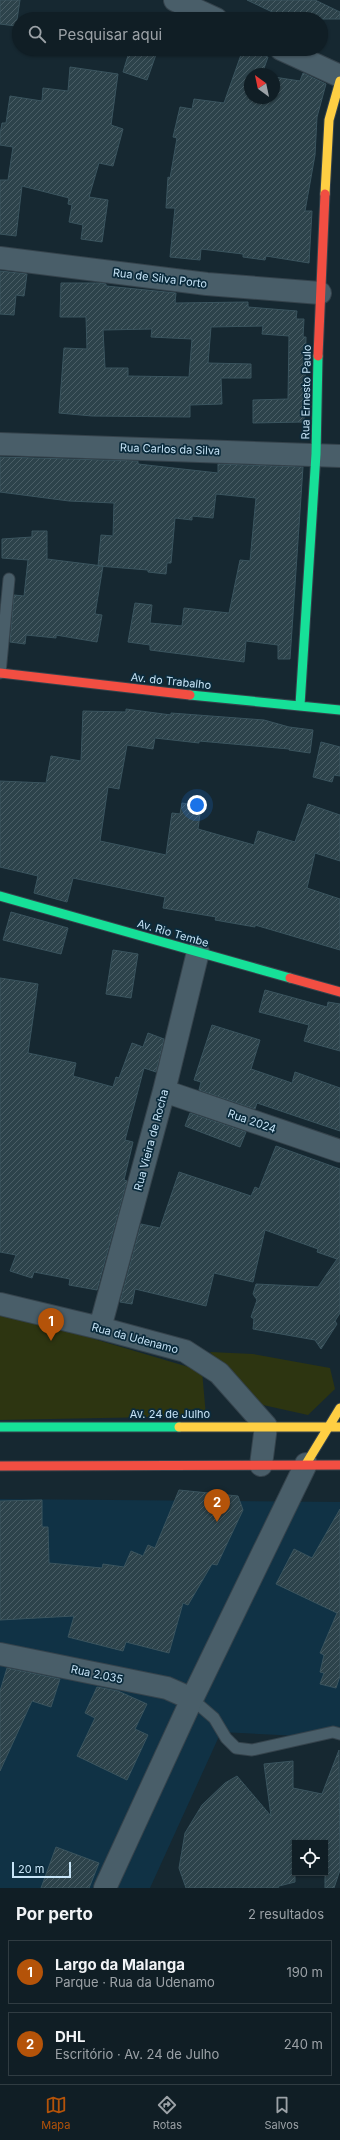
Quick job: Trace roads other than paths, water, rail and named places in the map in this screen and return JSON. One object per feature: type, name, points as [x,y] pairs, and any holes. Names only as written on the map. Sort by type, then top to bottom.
[{"type":"main road","name":"Rua Ernesto Paulo","points":[[300,705],[316,454],[320,293],[329,120],[340,81]]},
{"type":"main road","name":"Av. do Trabalho","points":[[0,673],[119,688],[340,710]]},
{"type":"main road","name":"Av. Rio Tembe","points":[[0,896],[340,992]]},
{"type":"main road","points":[[306,1464],[340,1408]]},
{"type":"main road","name":"Av. 24 de Julho","points":[[0,1427],[340,1427]]},
{"type":"main road","points":[[0,1466],[340,1465]]},
{"type":"street","points":[[175,0],[201,12]]},
{"type":"street","points":[[297,56],[340,76]]},
{"type":"street","name":"Rua de Silva Porto","points":[[0,258],[207,284],[320,293]]},
{"type":"street","name":"Rua Carlos da Silva","points":[[0,444],[340,456]]},
{"type":"street","name":"Rua Vieira de Rocha","points":[[100,1328],[164,1091],[198,952]]},
{"type":"street","name":"Rua 2024","points":[[164,1091],[340,1152]]},
{"type":"street","name":"Rua da Udenamo","points":[[0,1304],[100,1328],[185,1351],[219,1373],[266,1426]]},
{"type":"street","points":[[261,1465],[266,1426]]},
{"type":"street","points":[[105,1888],[192,1699],[306,1464]]},
{"type":"street","name":"Rua 2.035","points":[[0,1654],[167,1688],[192,1699]]},
{"type":"lane","points":[[0,673],[9,579]]},
{"type":"lane","points":[[192,1699],[214,1718],[226,1738],[236,1748],[252,1750],[333,1732],[340,1734]]},
{"type":"place","name":"Largo da Malanga","points":[[51,1341]]},
{"type":"place","name":"DHL","points":[[217,1522]]}]
